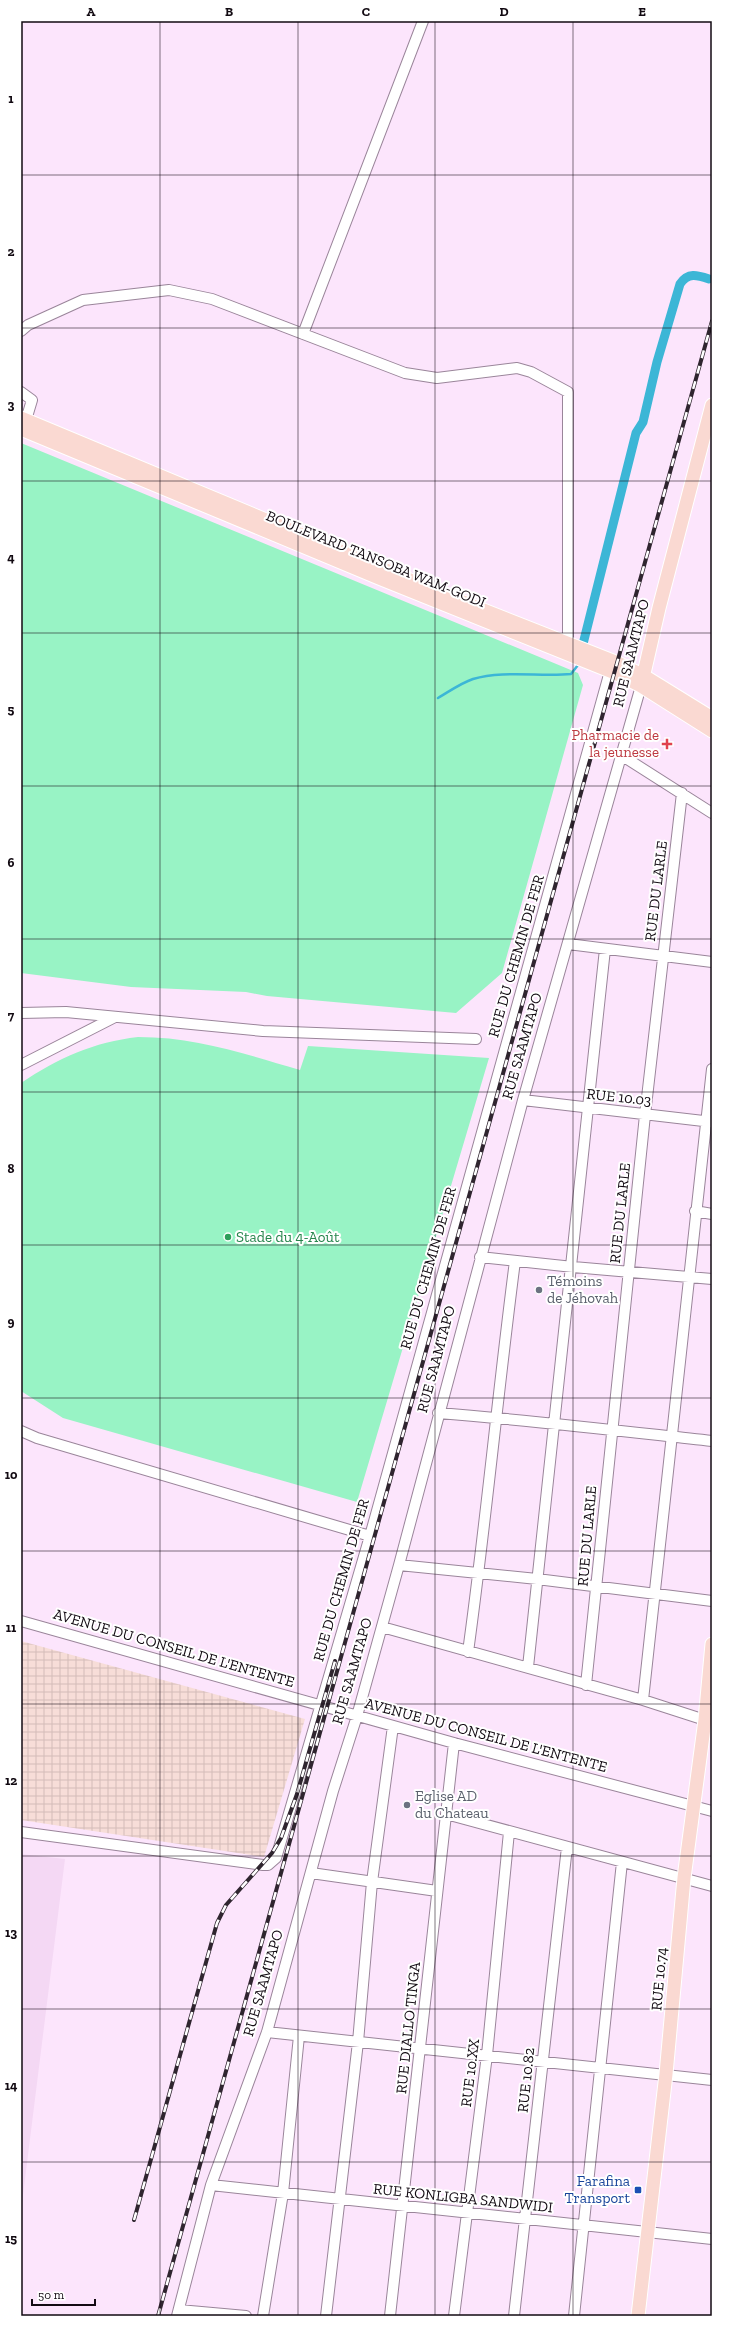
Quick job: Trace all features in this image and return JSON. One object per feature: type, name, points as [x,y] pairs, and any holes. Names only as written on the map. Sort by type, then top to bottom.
[{"type":"main road","name":"RUE SAAMTAPO","points":[[642,681],[659,608],[712,405]]},
{"type":"main road","name":"BOULEVARD TANSOBA WAM-GODI","points":[[23,422],[568,644],[712,718]]},
{"type":"main road","name":"BOULEVARD TANSOBA WAM-GODI","points":[[23,422],[379,578],[610,671],[642,681],[712,731]]},
{"type":"main road","name":"RUE 10.74","points":[[638,2316],[666,2074],[684,1878],[709,1700],[712,1644]]},
{"type":"street","points":[[303,334],[423,21]]},
{"type":"street","points":[[21,331],[28,325],[83,300],[169,290],[212,299],[421,377],[437,378],[517,368],[531,372],[568,392],[568,644]]},
{"type":"street","points":[[21,392],[32,400],[23,422]]},
{"type":"street","name":"RUE DU CHEMIN DE FER","points":[[21,1832],[263,1865],[272,1863],[278,1852],[370,1536],[610,671]]},
{"type":"street","name":"RUE SAAMTAPO","points":[[178,2313],[211,2185],[267,2032],[333,1791],[357,1716],[399,1565],[438,1413],[523,1100],[642,681]]},
{"type":"street","points":[[621,755],[712,813]]},
{"type":"street","name":"RUE DU LARLE","points":[[586,1685],[597,1588],[611,1431],[645,1115],[682,793]]},
{"type":"street","points":[[568,944],[712,962]]},
{"type":"street","points":[[528,1668],[553,1422],[572,1267],[587,1109],[606,949]]},
{"type":"street","points":[[21,1013],[66,1012],[264,1031],[476,1039]]},
{"type":"street","points":[[21,1065],[115,1017]]},
{"type":"street","points":[[643,1700],[695,1212],[709,1121],[712,1069]]},
{"type":"street","name":"RUE 10.03","points":[[523,1100],[587,1109],[709,1121]]},
{"type":"street","points":[[695,1212],[712,1214]]},
{"type":"street","points":[[480,1257],[572,1267],[712,1279]]},
{"type":"street","points":[[468,1652],[479,1574],[495,1417],[515,1261]]},
{"type":"street","points":[[438,1413],[553,1422],[611,1431],[712,1441]]},
{"type":"street","points":[[21,1431],[37,1438],[370,1536]]},
{"type":"street","points":[[399,1565],[538,1579],[597,1588],[712,1601]]},
{"type":"street","name":"AVENUE DU CONSEIL DE L'ENTENTE","points":[[21,1621],[454,1743],[712,1811]]},
{"type":"street","points":[[382,1626],[468,1652],[643,1700],[705,1720]]},
{"type":"street","points":[[326,2316],[358,2042],[372,1882],[393,1726]]},
{"type":"street","name":"RUE DIALLO TINGA","points":[[390,2316],[422,2048],[437,1891],[454,1743]]},
{"type":"street","points":[[446,1814],[712,1886]]},
{"type":"street","name":"RUE 10.XX","points":[[454,2316],[487,2055],[509,1832]]},
{"type":"street","name":"RUE 10.82","points":[[514,2316],[526,2220],[566,1847]]},
{"type":"street","points":[[574,2316],[585,2227],[622,1862]]},
{"type":"street","points":[[311,1873],[437,1891]]},
{"type":"street","points":[[267,2032],[712,2080]]},
{"type":"street","points":[[263,2316],[283,2193],[299,2036]]},
{"type":"street","name":"RUE KONLIGBA SANDWIDI","points":[[211,2185],[585,2227],[712,2239]]},
{"type":"street","points":[[178,2313],[246,2316]]},
{"type":"shaded area","points":[[21,1641],[305,1719],[264,1857],[21,1820]]},
{"type":"shaded area","points":[[21,1854],[65,1859],[21,2211]]},
{"type":"green space","points":[[21,443],[578,673],[583,685],[502,973],[456,1013],[267,996],[246,992],[131,987],[21,973]]},
{"type":"green space","name":"Stade du 4-Août","points":[[138,1037],[200,1043],[300,1070],[308,1046],[489,1058],[357,1502],[63,1418],[21,1391],[21,1083],[49,1066],[77,1052],[122,1039]]},
{"type":"waterway","points":[[583,644],[636,433],[643,422],[657,362],[680,284],[683,280],[690,276],[709,279]]},
{"type":"waterway","points":[[438,698],[460,685],[473,679],[485,676],[509,674],[571,674],[578,665]]},
{"type":"railway","points":[[158,2316],[712,321]]},
{"type":"railway","points":[[134,2220],[217,1923],[226,1905],[272,1853],[281,1838],[297,1794],[335,1661]]},
{"type":"place","name":"Pharmacie de la jeunesse","points":[[667,744]]},
{"type":"place","name":"Stade du 4-Août","points":[[228,1237]]},
{"type":"place","name":"Témoins de Jéhovah","points":[[539,1290]]},
{"type":"place","name":"Eglise AD du Chateau","points":[[407,1805]]},
{"type":"place","name":"Farafina Transport","points":[[638,2190]]}]
